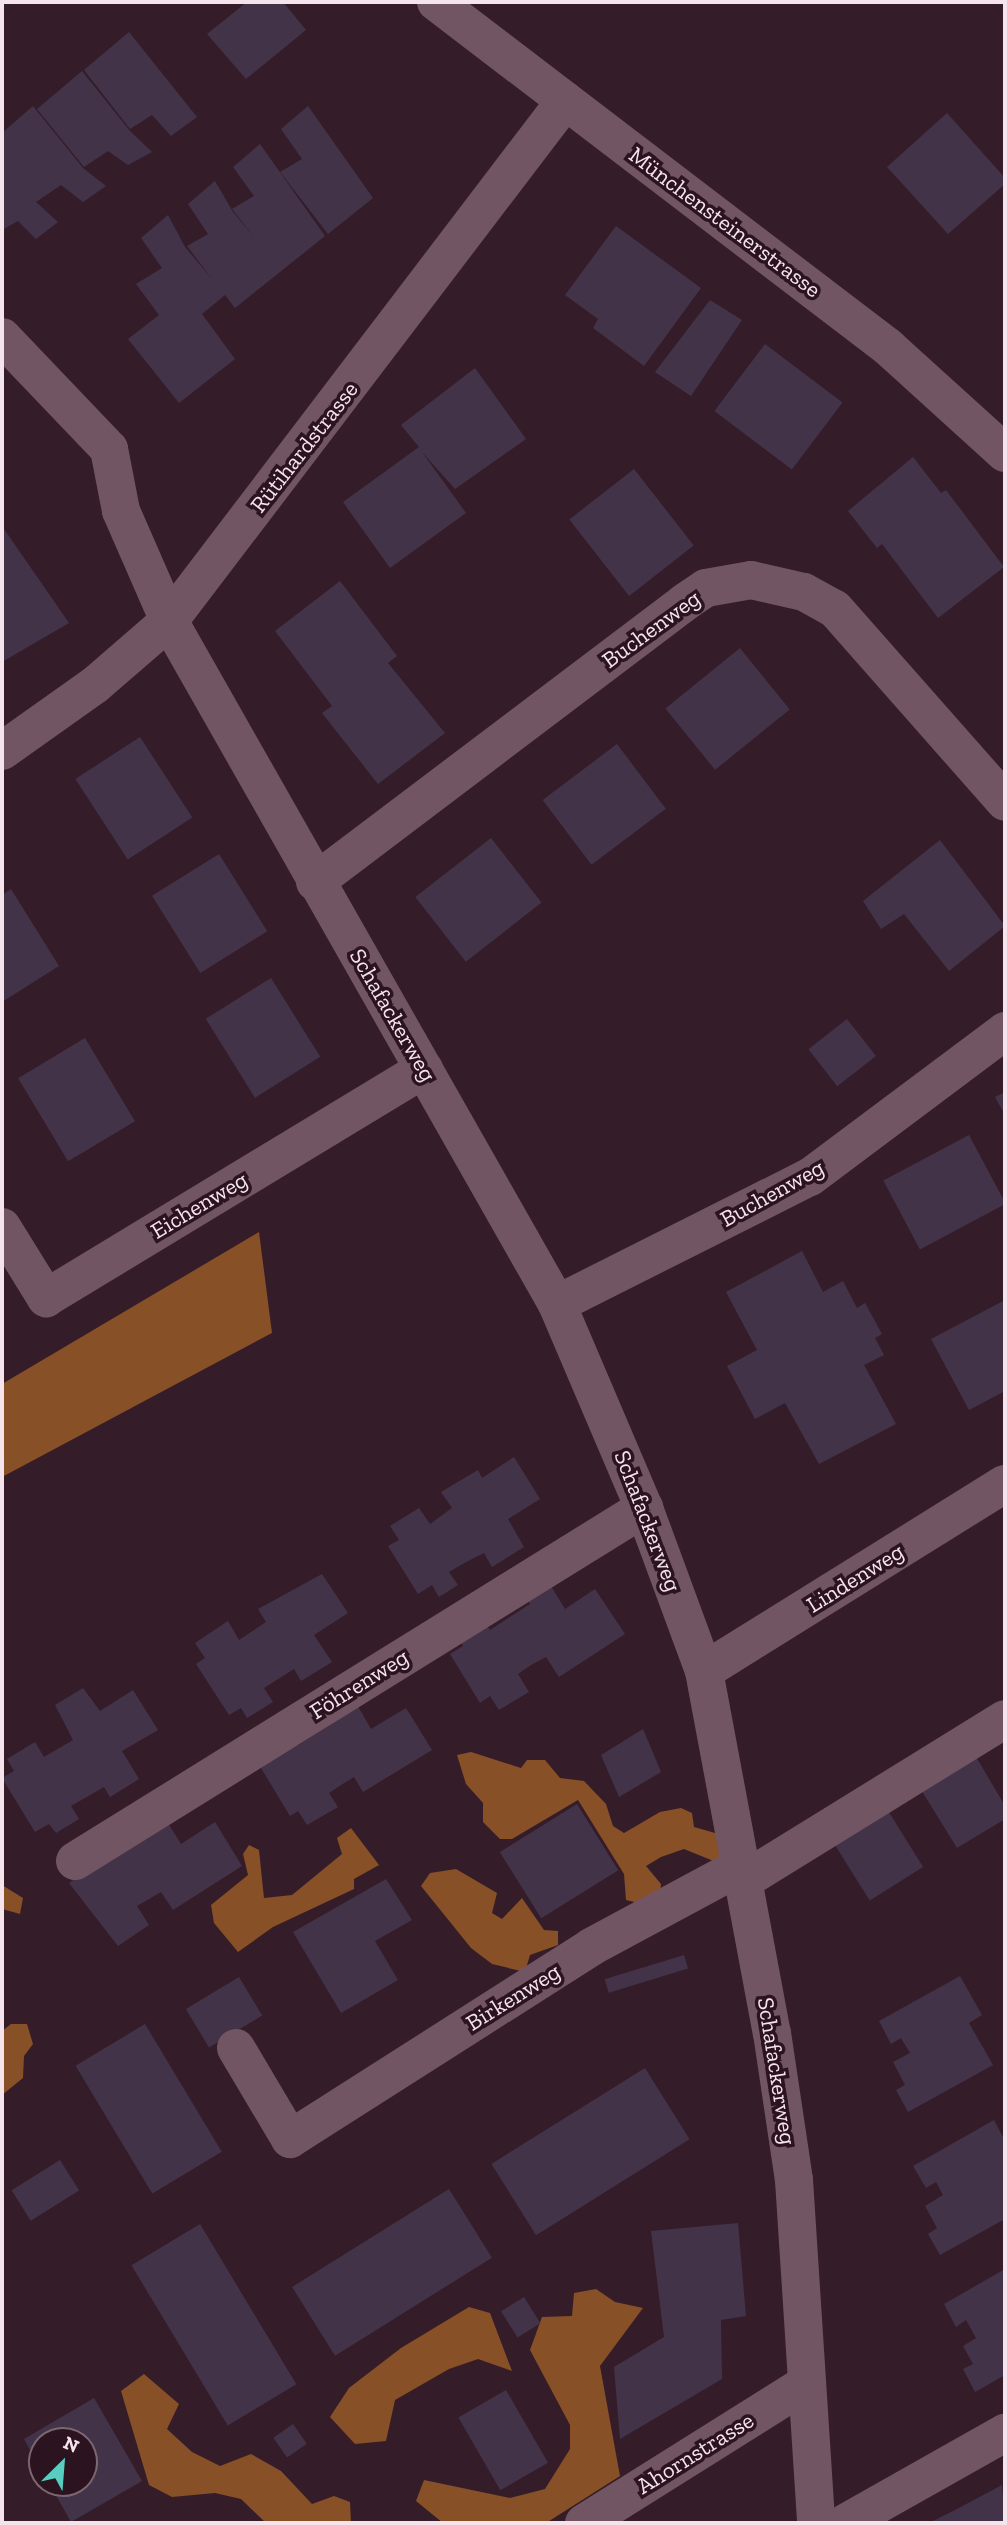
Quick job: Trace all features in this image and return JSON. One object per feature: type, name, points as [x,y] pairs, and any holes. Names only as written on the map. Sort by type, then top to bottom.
[{"type":"street","name":"Münchensteinerstrasse","points":[[436,2],[888,347],[1005,453]]},
{"type":"street","name":"Rütihardstrasse","points":[[2,751],[95,685],[169,621],[565,102]]},
{"type":"street","name":"Schafackerweg","points":[[2,337],[109,449],[121,511],[169,621],[557,1304],[644,1508],[704,1671],[744,1872],[794,2180],[816,2523]]},
{"type":"street","name":"Buchenweg","points":[[315,882],[685,602],[706,588],[751,580],[804,592],[835,609],[1005,803]]},
{"type":"street","name":"Buchenweg","points":[[557,1304],[810,1177],[1005,1031]]},
{"type":"street","name":"Eichenweg","points":[[2,1227],[46,1298],[425,1069]]},
{"type":"street","name":"Lindenweg","points":[[704,1671],[1005,1484]]},
{"type":"street","name":"Föhrenweg","points":[[75,1861],[644,1508]]},
{"type":"street","name":"Birkenweg","points":[[236,2048],[290,2139],[591,1947],[744,1872],[1005,1719]]},
{"type":"street","name":"Ahornstrasse","points":[[584,2523],[807,2383]]},
{"type":"street","points":[[845,2523],[1005,2433]]},
{"type":"shaded area","points":[[259,1232],[272,1333],[2,1477],[2,1384]]},
{"type":"shaded area","points":[[471,1752],[521,1768],[527,1760],[545,1760],[560,1778],[584,1781],[606,1804],[613,1826],[624,1833],[660,1812],[681,1808],[692,1813],[694,1827],[722,1835],[726,1849],[716,1862],[684,1849],[661,1857],[646,1866],[661,1884],[660,1897],[638,1903],[626,1900],[624,1874],[578,1800],[512,1839],[500,1839],[483,1822],[483,1803],[466,1784],[457,1755]]},
{"type":"shaded area","points":[[351,1828],[379,1865],[354,1879],[354,1889],[273,1927],[238,1952],[214,1923],[211,1905],[248,1875],[243,1854],[249,1845],[259,1850],[264,1898],[292,1895],[342,1854],[337,1838]]},
{"type":"shaded area","points":[[456,1869],[497,1893],[492,1913],[502,1919],[522,1898],[544,1930],[558,1931],[558,1945],[530,1955],[525,1972],[492,1964],[471,1948],[421,1886],[430,1873]]},
{"type":"shaded area","points":[[2,1885],[23,1898],[20,1914],[2,1909]]},
{"type":"shaded area","points":[[11,2024],[27,2024],[33,2044],[24,2056],[23,2078],[2,2095],[2,2031]]},
{"type":"shaded area","points":[[596,2289],[615,2302],[643,2308],[600,2366],[620,2476],[546,2523],[443,2523],[416,2501],[424,2480],[510,2498],[545,2489],[570,2449],[570,2425],[530,2350],[542,2317],[572,2316],[574,2293]]},
{"type":"shaded area","points":[[469,2307],[490,2313],[512,2371],[478,2359],[449,2369],[395,2400],[386,2441],[355,2444],[330,2417],[349,2388],[401,2348]]},
{"type":"shaded area","points":[[144,2374],[179,2404],[167,2429],[192,2452],[220,2466],[251,2454],[281,2471],[312,2504],[334,2496],[350,2502],[351,2523],[266,2523],[241,2499],[215,2493],[172,2497],[149,2485],[121,2391]]},
{"type":"building","points":[[247,2],[283,2],[306,30],[246,79],[207,34]]},
{"type":"building","points":[[129,32],[197,117],[171,136],[152,115],[130,129],[84,70]]},
{"type":"building","points":[[82,71],[130,131],[152,152],[128,165],[108,151],[84,167],[37,109]]},
{"type":"building","points":[[33,106],[83,168],[106,186],[83,202],[61,185],[36,202],[58,222],[36,239],[18,221],[2,230],[2,133]]},
{"type":"building","points":[[308,106],[373,198],[328,234],[280,172],[302,159],[281,129]]},
{"type":"building","points":[[947,113],[1005,178],[1005,184],[948,234],[887,167]]},
{"type":"building","points":[[260,144],[325,236],[235,308],[225,295],[202,314],[235,359],[179,403],[128,339],[159,315],[136,284],[162,268],[141,238],[168,215],[185,247],[212,279],[187,246],[208,234],[188,204],[215,181],[233,212],[254,237],[232,209],[254,196],[233,167]]},
{"type":"building","points":[[616,226],[701,288],[644,366],[593,328],[598,319],[565,295]]},
{"type":"building","points":[[710,300],[742,320],[691,396],[655,372]]},
{"type":"building","points":[[765,344],[842,402],[792,469],[714,411]]},
{"type":"building","points":[[475,368],[526,439],[455,489],[422,452],[466,513],[390,568],[343,502],[419,447],[401,425]]},
{"type":"building","points":[[913,457],[941,493],[946,490],[1004,567],[938,618],[882,544],[877,548],[848,511]]},
{"type":"building","points":[[634,469],[694,545],[629,596],[569,519]]},
{"type":"building","points":[[2,526],[69,623],[2,662]]},
{"type":"building","points":[[340,581],[397,656],[388,663],[445,733],[378,784],[322,713],[332,706],[275,631]]},
{"type":"building","points":[[740,648],[790,709],[715,770],[665,708]]},
{"type":"building","points":[[140,737],[192,818],[128,859],[75,779]]},
{"type":"building","points":[[617,744],[666,809],[591,865],[543,800]]},
{"type":"building","points":[[491,838],[541,903],[466,962],[415,897]]},
{"type":"building","points":[[940,840],[1005,926],[949,971],[904,914],[881,929],[863,901]]},
{"type":"building","points":[[219,854],[267,931],[200,973],[152,896]]},
{"type":"building","points":[[11,889],[59,966],[2,1002],[2,895]]},
{"type":"building","points":[[271,978],[320,1057],[255,1098],[206,1019]]},
{"type":"building","points":[[847,1019],[876,1056],[837,1086],[808,1049]]},
{"type":"building","points":[[85,1038],[135,1121],[68,1161],[18,1078]]},
{"type":"building","points":[[1005,1092],[1005,1115],[995,1097]]},
{"type":"building","points":[[969,1135],[1005,1204],[920,1249],[883,1181]]},
{"type":"building","points":[[802,1251],[823,1292],[843,1281],[857,1308],[865,1303],[882,1334],[875,1338],[884,1355],[864,1365],[896,1424],[819,1464],[785,1403],[755,1419],[727,1366],[757,1350],[726,1292]]},
{"type":"building","points":[[1005,1300],[1005,1391],[969,1410],[931,1339]]},
{"type":"building","points":[[514,1457],[540,1499],[508,1519],[524,1547],[492,1567],[484,1553],[449,1572],[458,1585],[439,1597],[432,1585],[418,1594],[388,1546],[399,1540],[390,1526],[419,1508],[430,1524],[452,1508],[441,1492],[478,1470],[482,1478]]},
{"type":"building","points":[[322,1574],[348,1613],[314,1635],[332,1662],[301,1681],[294,1669],[264,1688],[273,1702],[247,1718],[241,1708],[229,1715],[196,1664],[205,1658],[195,1643],[228,1621],[239,1640],[266,1622],[258,1609]]},
{"type":"building","points":[[548,1581],[565,1609],[595,1589],[625,1634],[559,1677],[546,1657],[531,1665],[518,1674],[529,1692],[499,1710],[490,1696],[480,1703],[450,1654],[463,1646],[457,1634],[482,1618],[490,1630],[530,1604],[524,1595]]},
{"type":"building","points":[[83,1688],[100,1711],[133,1690],[158,1730],[122,1751],[139,1779],[110,1797],[104,1787],[71,1806],[79,1819],[56,1833],[49,1824],[35,1832],[2,1778],[14,1771],[7,1759],[35,1742],[44,1757],[73,1740],[55,1705]]},
{"type":"building","points":[[352,1696],[371,1729],[406,1708],[432,1750],[363,1792],[354,1777],[329,1793],[338,1807],[307,1825],[298,1811],[290,1816],[261,1768],[293,1739],[297,1746],[338,1720]]},
{"type":"building","points":[[643,1729],[661,1772],[619,1797],[601,1755]]},
{"type":"building","points":[[975,1755],[1005,1806],[1005,1819],[957,1848],[920,1788]]},
{"type":"building","points":[[577,1804],[618,1870],[541,1918],[500,1852]]},
{"type":"building","points":[[885,1806],[923,1867],[870,1900],[832,1839]]},
{"type":"building","points":[[163,1815],[181,1844],[215,1822],[242,1866],[173,1910],[161,1892],[137,1906],[149,1925],[118,1946],[69,1883]]},
{"type":"building","points":[[386,1879],[412,1920],[375,1941],[398,1980],[341,2013],[293,1932]]},
{"type":"building","points":[[684,1955],[688,1968],[609,1993],[605,1979]]},
{"type":"building","points":[[960,1976],[982,2015],[969,2023],[993,2065],[908,2112],[896,2090],[905,2085],[893,2062],[910,2053],[901,2038],[891,2044],[879,2021]]},
{"type":"building","points":[[239,1977],[262,2016],[209,2048],[186,2009]]},
{"type":"building","points":[[145,2024],[222,2152],[152,2193],[76,2066]]},
{"type":"building","points":[[645,2068],[690,2139],[536,2235],[492,2164]]},
{"type":"building","points":[[994,2120],[1005,2141],[1005,2219],[940,2255],[928,2234],[937,2228],[925,2206],[943,2195],[936,2182],[926,2188],[913,2166]]},
{"type":"building","points":[[60,2160],[79,2191],[31,2221],[12,2190]]},
{"type":"building","points":[[449,2189],[492,2258],[335,2356],[292,2287]]},
{"type":"building","points":[[738,2223],[746,2316],[721,2320],[722,2379],[620,2439],[614,2367],[664,2337],[651,2231]]},
{"type":"building","points":[[200,2224],[296,2384],[228,2425],[131,2265]]},
{"type":"building","points":[[1005,2269],[1005,2375],[975,2392],[963,2369],[973,2364],[963,2346],[976,2338],[966,2320],[956,2327],[944,2304]]},
{"type":"building","points":[[524,2297],[540,2323],[518,2338],[501,2311]]},
{"type":"building","points":[[506,2390],[548,2463],[500,2490],[458,2418]]},
{"type":"building","points":[[94,2398],[142,2481],[71,2522],[57,2497],[98,2497],[98,2427],[44,2427]]},
{"type":"building","points":[[293,2424],[307,2444],[287,2457],[273,2438]]},
{"type":"building","points":[[1002,2485],[1005,2523],[929,2523],[957,2509]]}]
